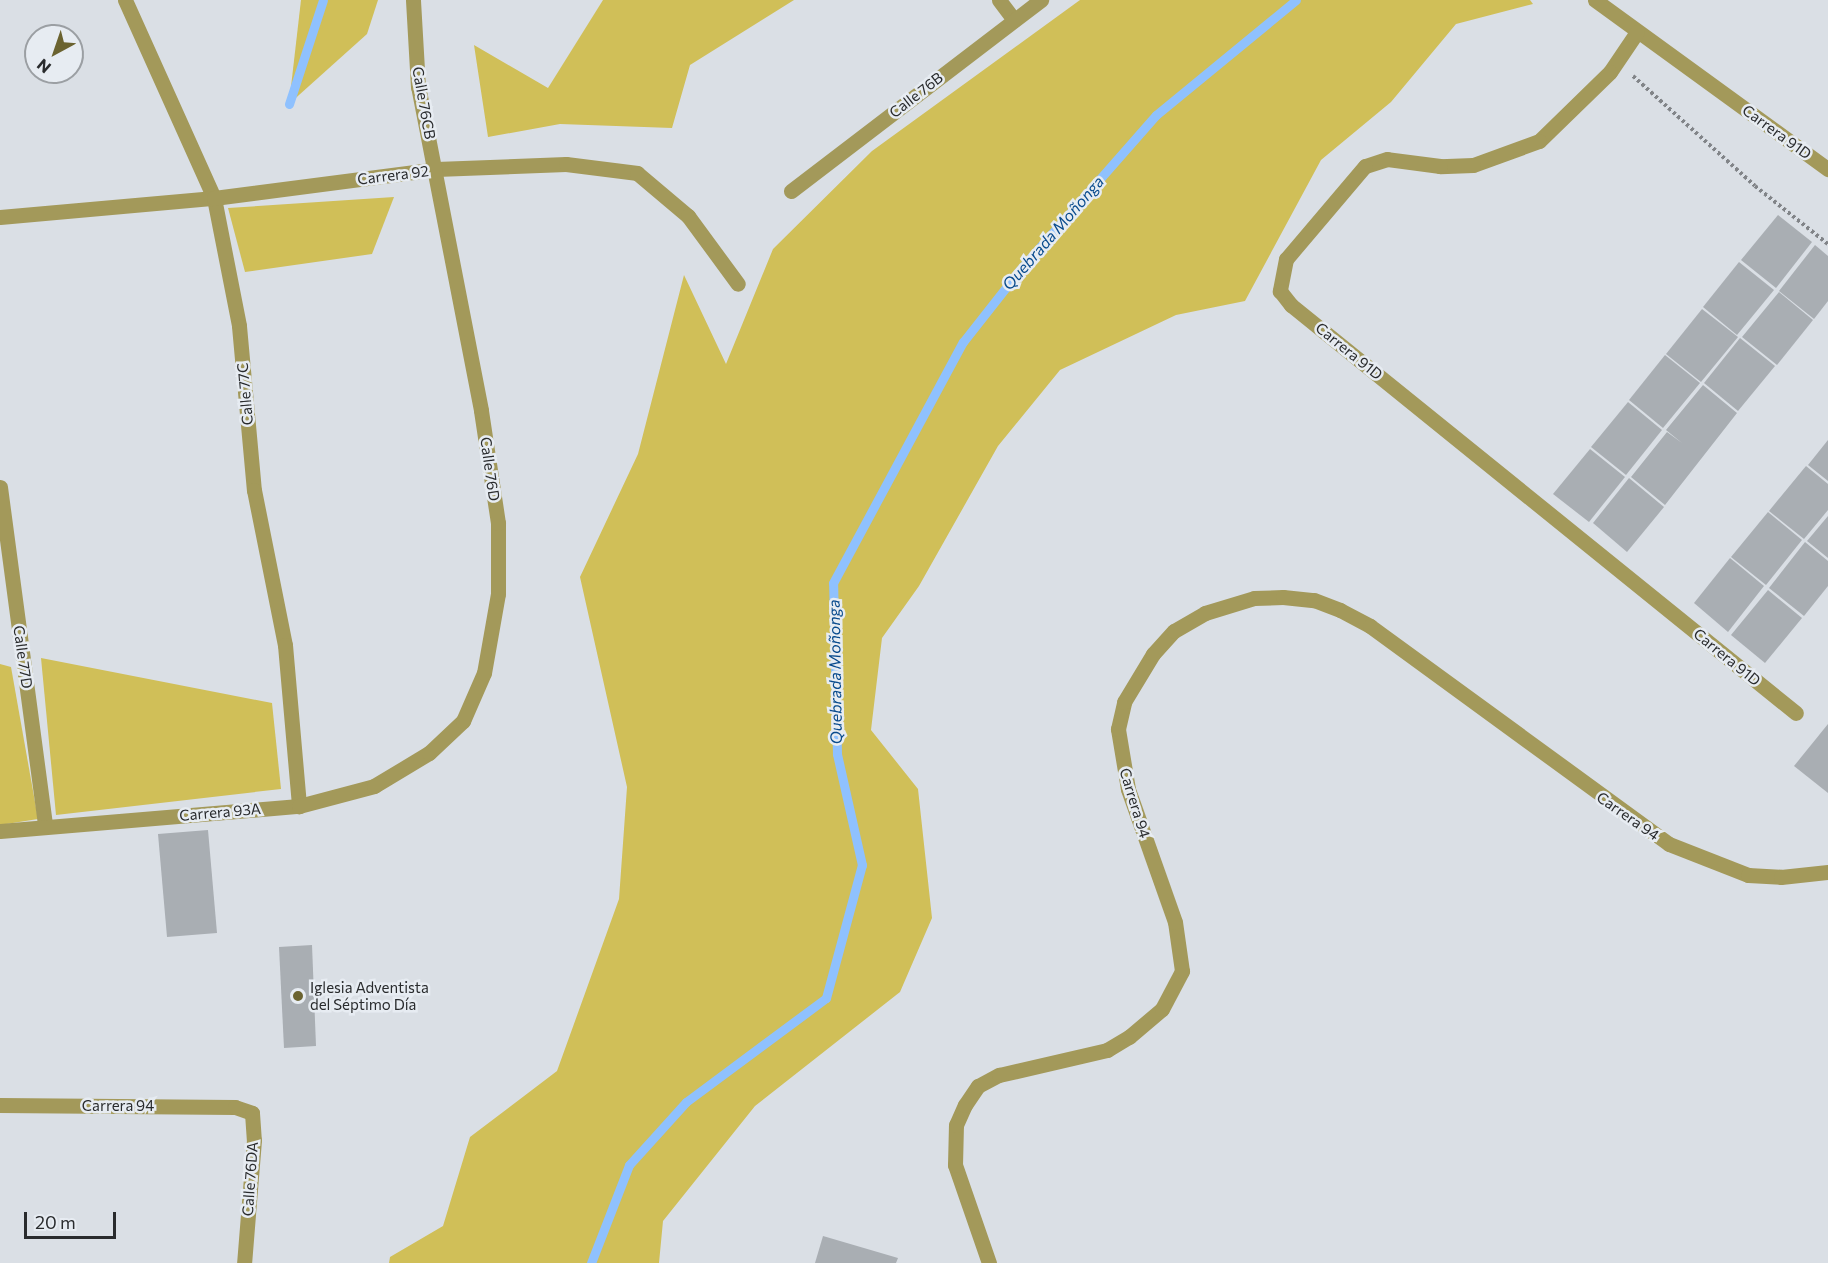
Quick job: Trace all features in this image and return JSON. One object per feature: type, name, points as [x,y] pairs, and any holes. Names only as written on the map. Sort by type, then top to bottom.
[{"type":"street","name":"Calle 77C","points":[[125,0],[214,198],[238,326],[254,490],[285,645],[299,806]]},
{"type":"street","name":"Calle 76CB","points":[[413,0],[418,87],[436,169]]},
{"type":"street","points":[[999,0],[1014,20]]},
{"type":"street","name":"Calle 76B","points":[[791,191],[1041,0]]},
{"type":"street","name":"Carrera 91D","points":[[1595,0],[1828,169]]},
{"type":"street","name":"Carrera 91D","points":[[1637,32],[1617,62],[1556,128],[1512,153],[1465,166],[1387,159],[1365,166],[1286,259],[1280,291],[1291,305],[1796,713]]},
{"type":"street","name":"Carrera 92","points":[[0,218],[214,198],[436,169],[566,164],[637,173],[688,216],[738,284]]},
{"type":"street","name":"Calle 76D","points":[[429,753],[463,721],[484,673],[498,594],[498,523],[482,410],[436,169]]},
{"type":"street","name":"Calle 77D","points":[[0,487],[45,826]]},
{"type":"street","name":"Carrera 94","points":[[989,1263],[955,1165],[956,1125],[965,1105],[978,1086],[999,1075],[1107,1050],[1129,1037],[1162,1009],[1182,971],[1175,922],[1128,789],[1119,729],[1124,702],[1154,654],[1174,631],[1205,613],[1254,598],[1283,597],[1314,600],[1340,610],[1370,626],[1669,844],[1748,875],[1781,878],[1828,872]]},
{"type":"street","name":"Carrera 93A","points":[[0,831],[299,806],[374,786],[429,753]]},
{"type":"street","name":"Carrera 94","points":[[0,1105],[235,1107]]},
{"type":"street","name":"Calle 76DA","points":[[235,1107],[252,1113],[254,1140],[244,1263]]},
{"type":"path","points":[[1617,62],[1755,186],[1828,244]]},
{"type":"shaded area","points":[[301,0],[378,0],[367,34],[289,104]]},
{"type":"shaded area","points":[[603,0],[794,0],[690,65],[672,128],[560,124],[488,137],[474,45],[548,88]]},
{"type":"shaded area","points":[[1080,0],[1530,0],[1533,4],[1456,24],[1391,102],[1321,160],[1245,301],[1176,315],[1060,370],[998,446],[919,586],[882,638],[871,730],[918,789],[932,918],[900,992],[755,1106],[663,1221],[659,1263],[389,1263],[390,1257],[443,1226],[470,1137],[557,1071],[619,899],[627,787],[580,577],[638,454],[684,275],[726,364],[773,249],[872,151]]},
{"type":"shaded area","points":[[394,197],[372,254],[245,272],[228,208]]},
{"type":"shaded area","points":[[41,658],[272,703],[281,789],[56,815]]},
{"type":"shaded area","points":[[0,664],[11,667],[38,819],[0,825]]},
{"type":"building","points":[[1778,215],[1812,242],[1776,288],[1741,260]]},
{"type":"building","points":[[1815,245],[1828,256],[1828,301],[1814,319],[1779,291]]},
{"type":"building","points":[[1739,262],[1774,290],[1737,335],[1703,307]]},
{"type":"building","points":[[1779,292],[1813,320],[1777,365],[1742,337]]},
{"type":"building","points":[[1702,309],[1738,337],[1701,382],[1666,354]]},
{"type":"building","points":[[1740,338],[1775,366],[1738,411],[1704,383]]},
{"type":"building","points":[[1665,355],[1700,383],[1663,428],[1629,400]]},
{"type":"building","points":[[1703,385],[1737,413],[1665,505],[1631,477],[1667,432],[1682,443],[1666,430]]},
{"type":"building","points":[[1628,402],[1662,430],[1626,475],[1591,447]]},
{"type":"building","points":[[1828,440],[1828,481],[1808,465]]},
{"type":"building","points":[[1590,449],[1625,477],[1589,522],[1553,494]]},
{"type":"building","points":[[1806,466],[1828,484],[1828,510],[1804,539],[1769,511]]},
{"type":"building","points":[[1629,478],[1664,507],[1627,552],[1593,523]]},
{"type":"building","points":[[1768,512],[1802,540],[1766,585],[1731,557]]},
{"type":"building","points":[[1828,516],[1828,558],[1807,541]]},
{"type":"building","points":[[1805,542],[1828,561],[1828,586],[1804,616],[1769,588]]},
{"type":"building","points":[[1730,558],[1764,586],[1728,632],[1694,603]]},
{"type":"building","points":[[1768,590],[1802,618],[1765,663],[1731,635]]},
{"type":"building","points":[[1828,724],[1828,793],[1794,766]]},
{"type":"building","points":[[208,830],[217,933],[167,937],[158,834]]},
{"type":"building","name":"Iglesia Adventista del Séptimo Día","points":[[312,945],[316,1046],[284,1048],[279,947]]},
{"type":"building","points":[[823,1236],[898,1258],[896,1263],[815,1263]]},
{"type":"waterway","points":[[289,104],[323,0]]},
{"type":"waterway","name":"Quebrada Moñonga","points":[[591,1263],[629,1165],[686,1102],[826,998],[862,865],[837,754],[833,583],[963,342],[1018,272],[1156,115],[1296,0]]},
{"type":"place","name":"Iglesia Adventista del Séptimo Día","points":[[298,996]]}]
